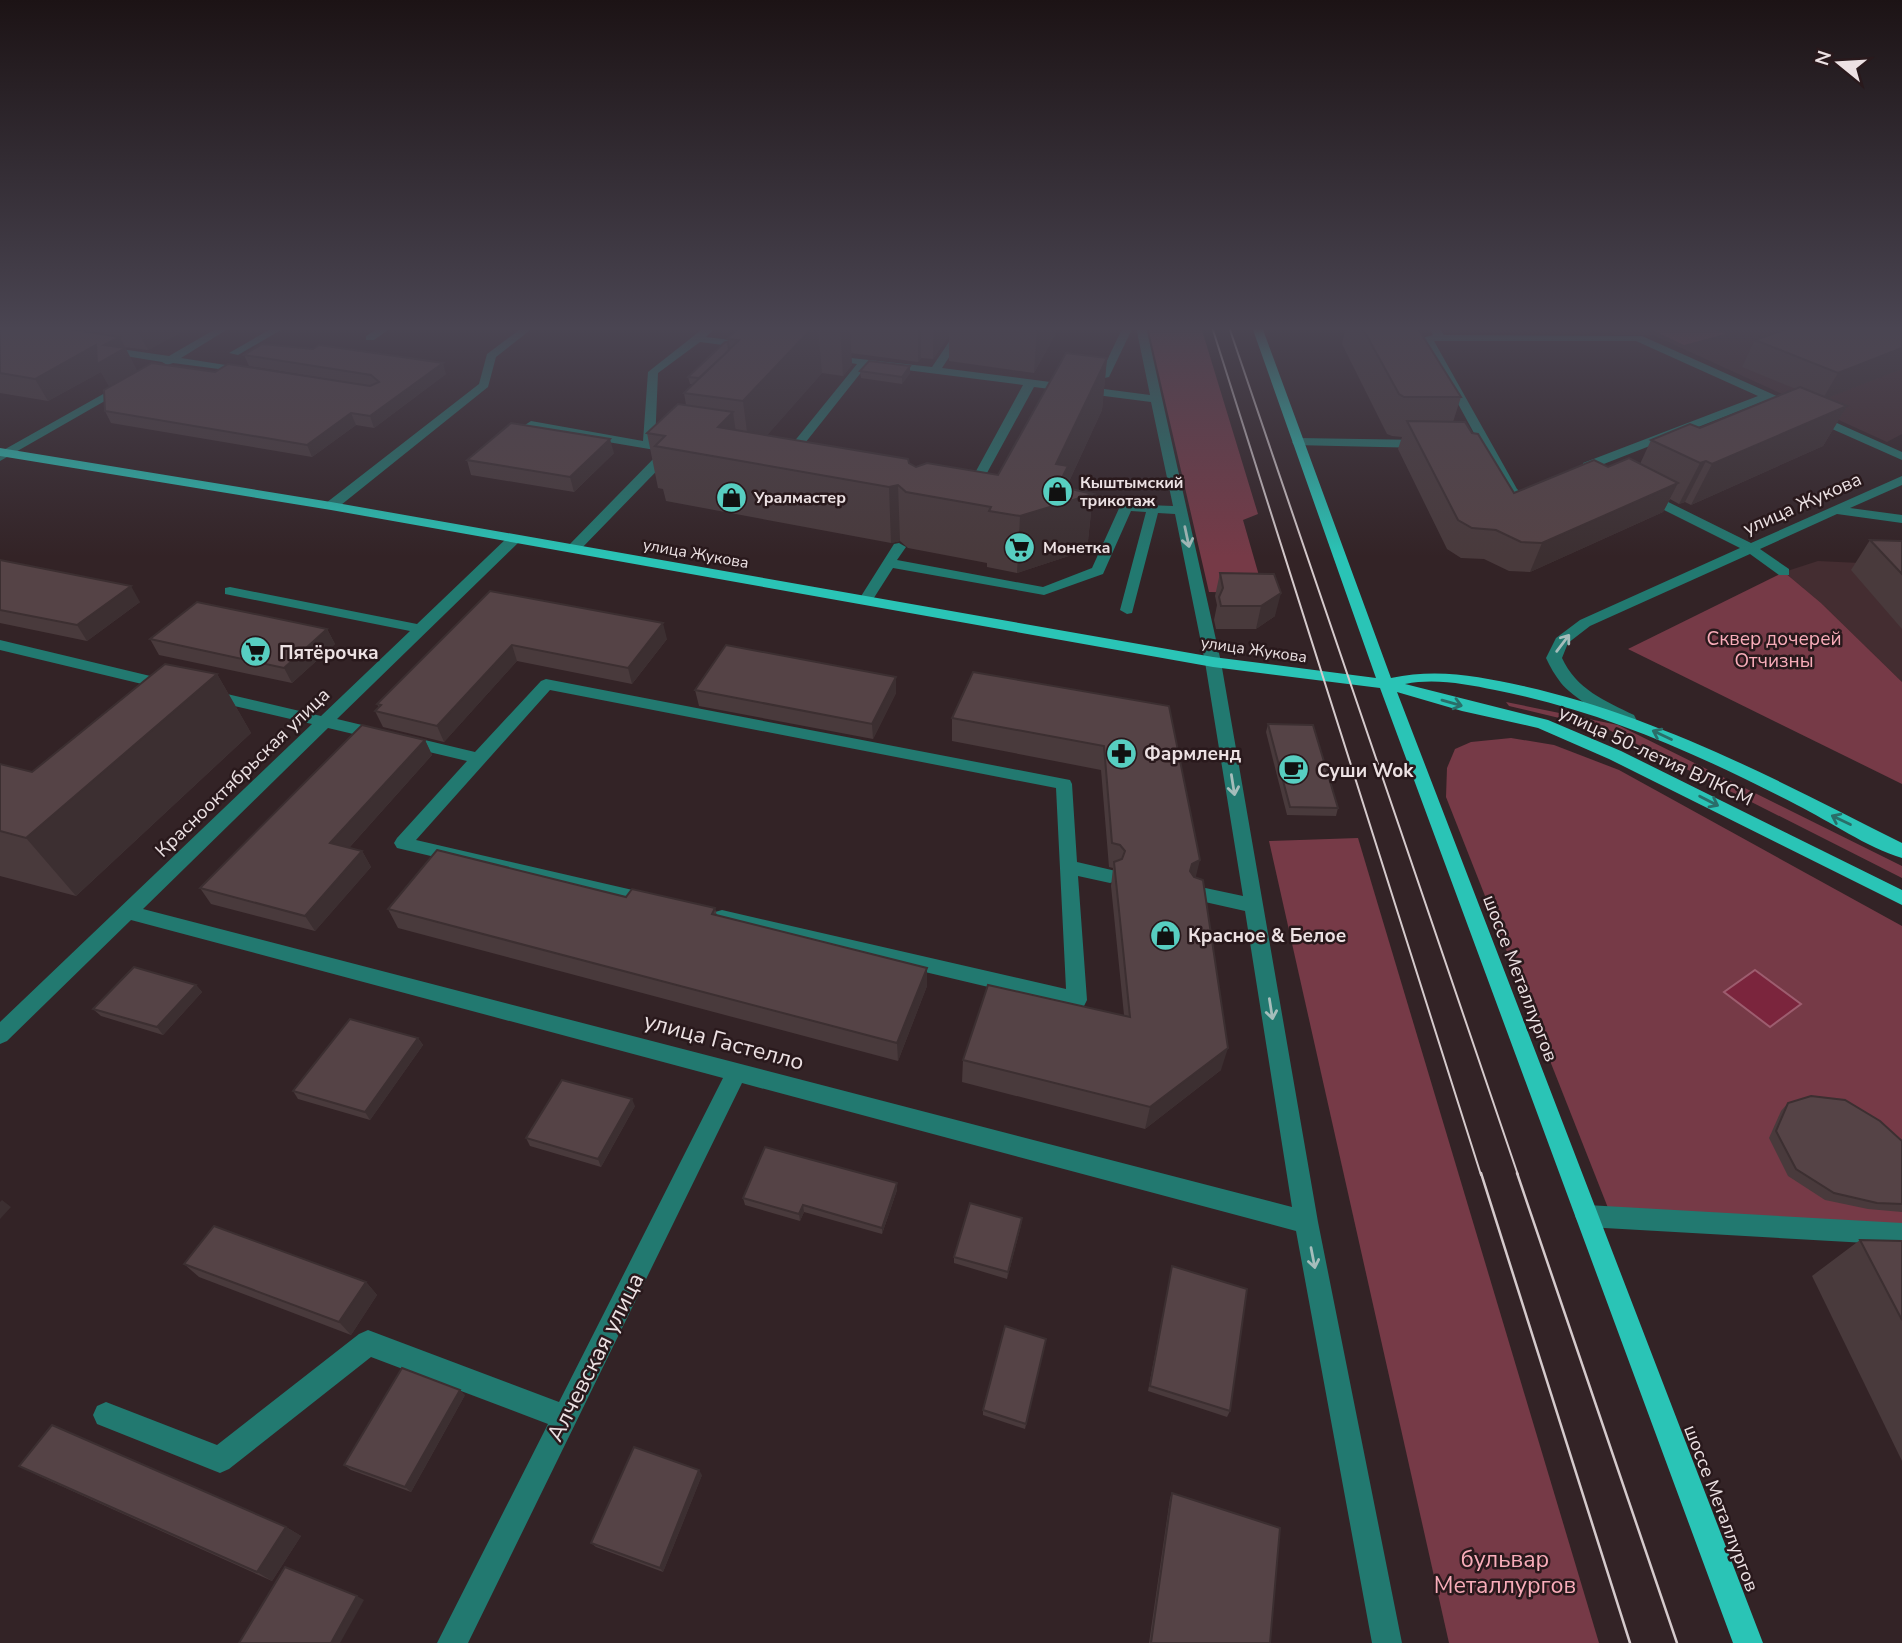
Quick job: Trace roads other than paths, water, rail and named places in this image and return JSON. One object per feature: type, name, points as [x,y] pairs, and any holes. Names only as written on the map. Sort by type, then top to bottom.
[{"type":"main road","name":"шоссе Металлургов","points":[[1284,404],[1386,684],[1748,1643]]},
{"type":"main road","name":"улица Жукова","points":[[3,454],[331,506],[1213,662],[1386,684]]},
{"type":"main road","name":"улица 50-летия ВЛКСМ","points":[[1386,684],[1421,677],[1473,681],[1534,692],[1628,719],[1902,850]]},
{"type":"main road","name":"улица 50-летия ВЛКСМ","points":[[1386,684],[1462,706],[1542,724],[1615,755],[1902,898]]},
{"type":"street","points":[[3,454],[93,404]]},
{"type":"street","points":[[331,506],[460,404]]},
{"type":"street","points":[[649,445],[651,404]]},
{"type":"street","points":[[792,469],[779,467],[830,404]]},
{"type":"street","points":[[957,496],[968,497],[1019,404]]},
{"type":"street","points":[[1158,404],[1213,662],[1306,1222],[1387,1643]]},
{"type":"street","points":[[1460,404],[1480,444],[1513,494],[1526,489]]},
{"type":"street","points":[[1598,472],[1587,466],[1747,404]]},
{"type":"street","points":[[1784,404],[1902,456]]},
{"type":"street","points":[[531,425],[669,449]]},
{"type":"street","points":[[1298,442],[1436,444]]},
{"type":"street","points":[[573,549],[669,449],[681,445]]},
{"type":"street","name":"улица Жукова","points":[[1628,719],[1576,691],[1560,675],[1554,658],[1561,641],[1585,623],[1902,480]]},
{"type":"street","points":[[1633,489],[1749,547],[1784,572]]},
{"type":"street","points":[[889,563],[1044,591],[1098,571],[1126,507],[1181,510]]},
{"type":"street","points":[[1126,610],[1153,508]]},
{"type":"street","points":[[1836,510],[1902,519]]},
{"type":"street","name":"Краснооктябрьская улица","points":[[0,1035],[514,539]]},
{"type":"street","points":[[865,601],[899,547]]},
{"type":"street","points":[[230,591],[421,629]]},
{"type":"street","points":[[0,645],[480,758]]},
{"type":"street","points":[[673,906],[403,843],[546,684],[1064,785],[1077,1000],[700,912]]},
{"type":"street","points":[[1068,867],[1110,876]]},
{"type":"street","points":[[1196,893],[1253,906]]},
{"type":"street","name":"улица Гастелло","points":[[128,912],[1306,1222]]},
{"type":"street","name":"Алчевская улица","points":[[452,1643],[737,1072]]},
{"type":"street","points":[[1587,1216],[1902,1234]]},
{"type":"street","points":[[106,1415],[220,1460],[368,1343],[565,1417]]},
{"type":"tram line","points":[[1236,404],[1481,1175]]},
{"type":"tram line","points":[[1255,404],[1518,1175]]},
{"type":"tram line","points":[[1481,1173],[1630,1643]]},
{"type":"tram line","points":[[1517,1173],[1677,1643]]},
{"type":"place","name":"Кыштымский трикотаж","points":[[1057,491]]},
{"type":"place","name":"Уралмастер","points":[[731,497]]},
{"type":"place","name":"Монетка","points":[[1020,547]]},
{"type":"place","name":"Пятёрочка","points":[[256,652]]},
{"type":"place","name":"Фармленд","points":[[1121,753]]},
{"type":"place","name":"Суши Wok","points":[[1294,770]]},
{"type":"place","name":"Красное & Белое","points":[[1165,935]]},
{"type":"park label","name":"Сквер дочерей Отчизны","points":[[1774,649]]},
{"type":"park label","name":"бульвар Металлургов","points":[[1505,1572]]}]
